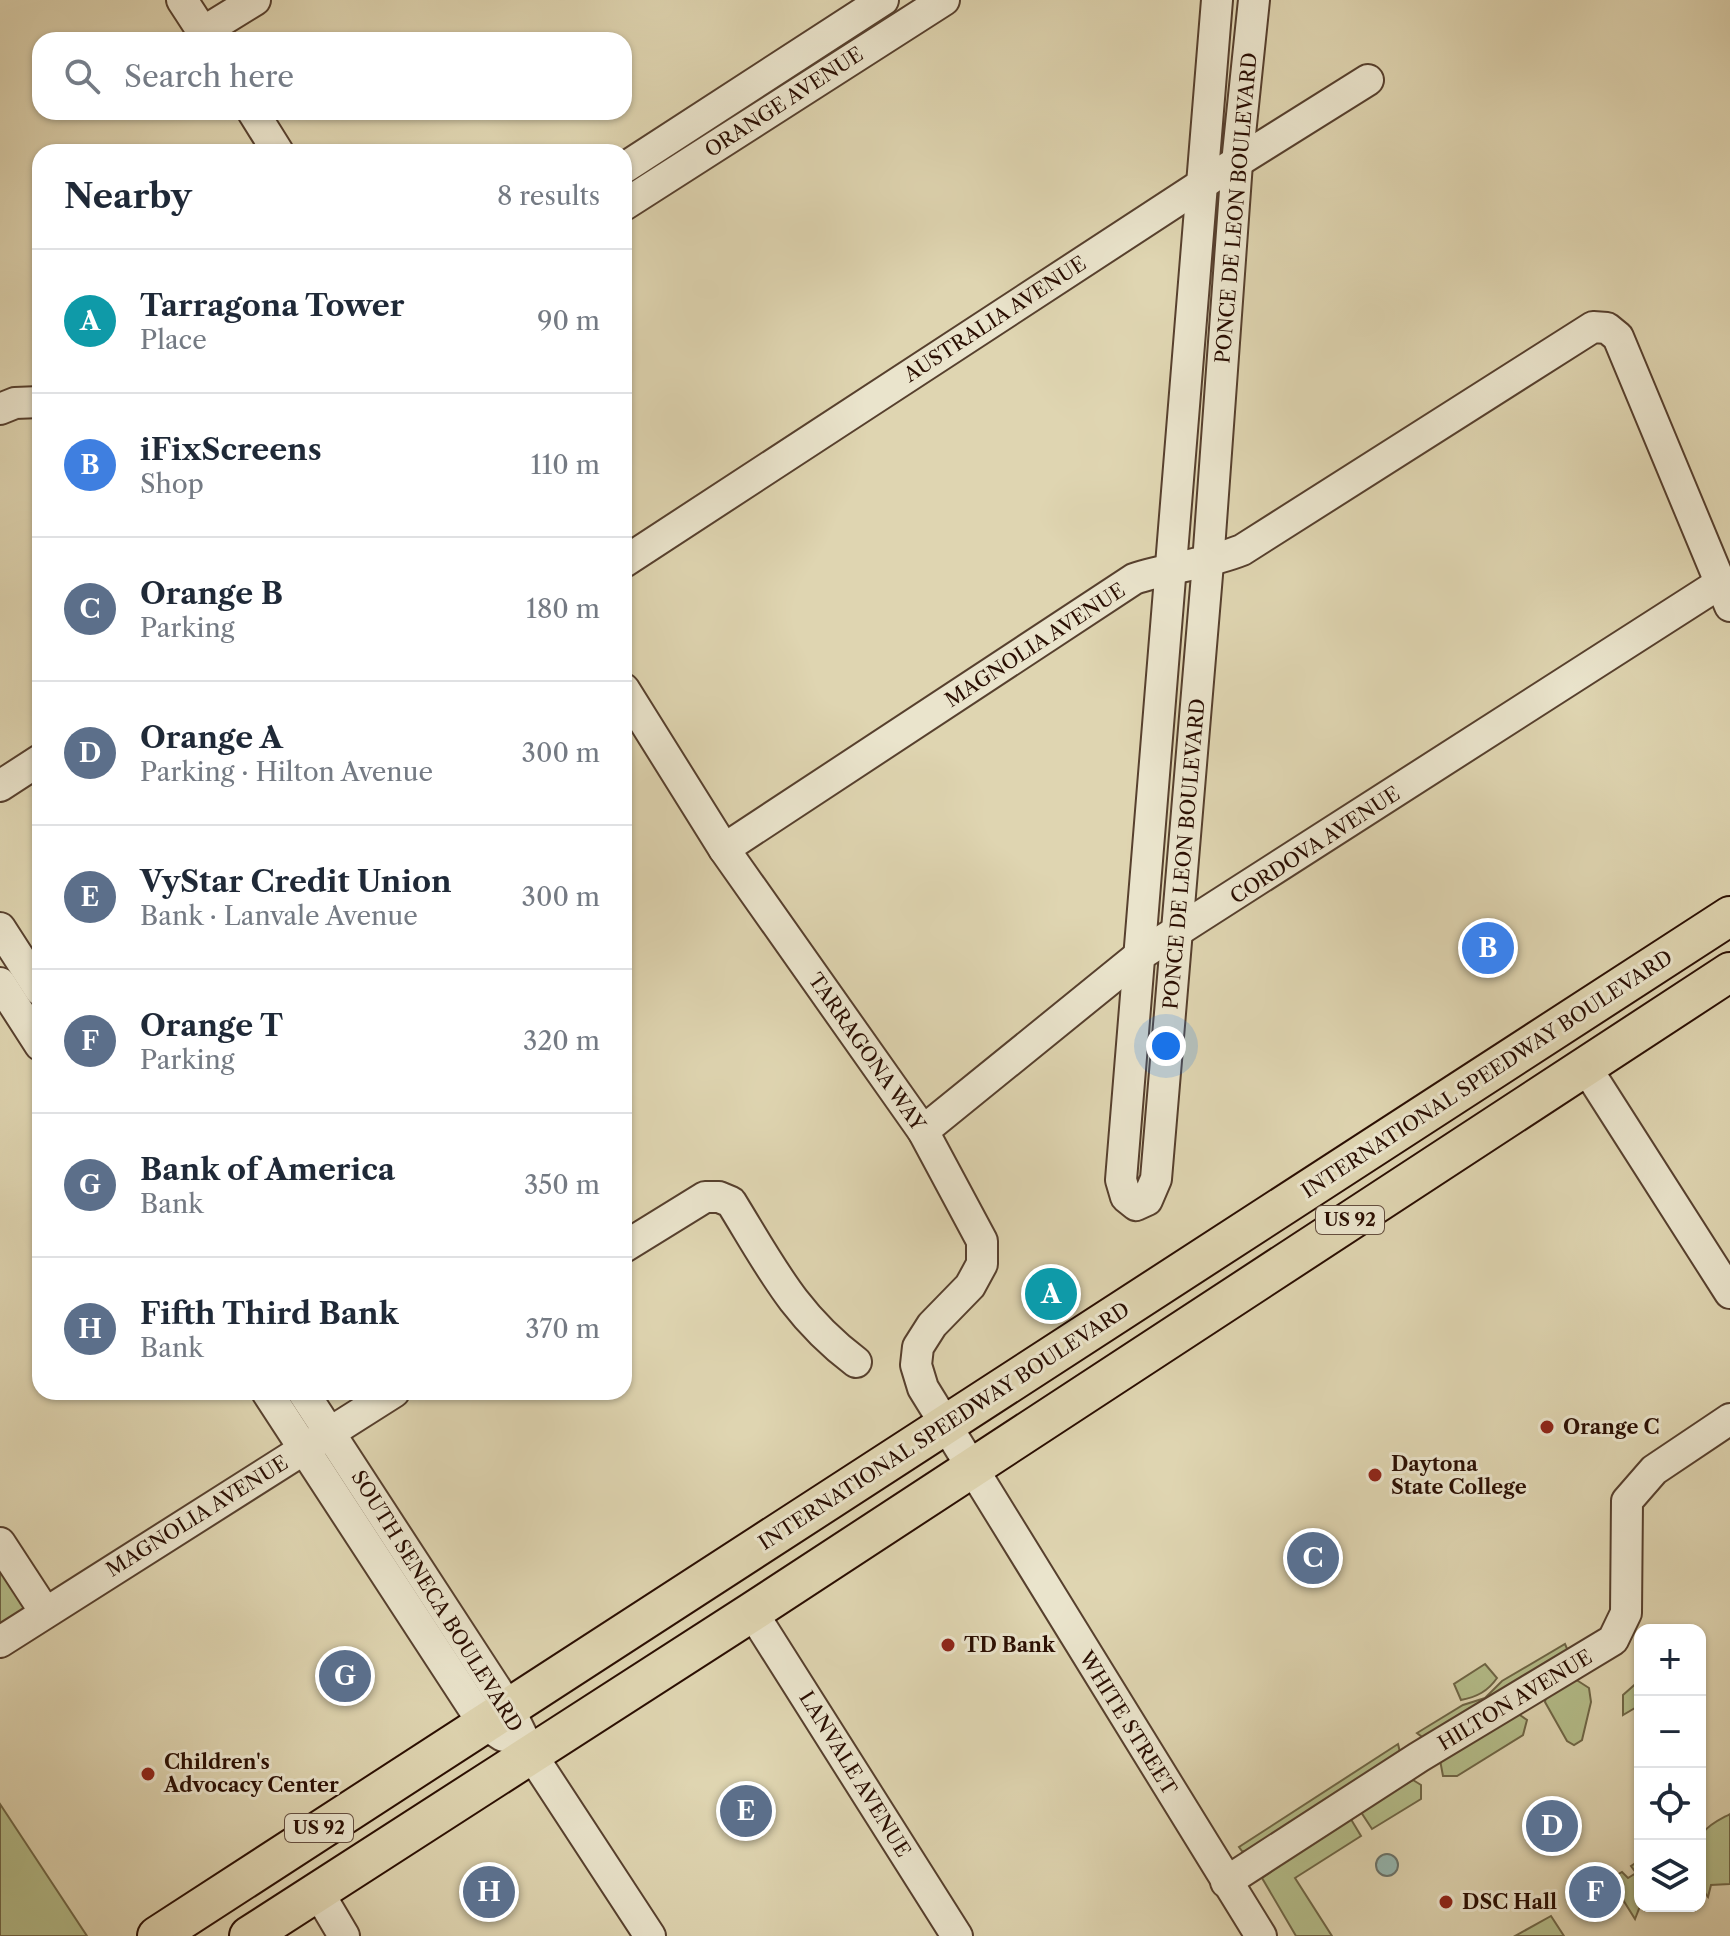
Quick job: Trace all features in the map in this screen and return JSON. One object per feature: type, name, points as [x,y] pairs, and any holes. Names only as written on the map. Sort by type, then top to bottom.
[{"type":"main road","name":"INTERNATIONAL SPEEDWAY BOULEVARD","points":[[172,1931],[496,1715],[1730,916]]},
{"type":"main road","points":[[1585,1066],[1609,1022],[1637,998],[1730,938]]},
{"type":"main road","name":"US 92","points":[[249,1936],[752,1612],[1730,972]]},
{"type":"main road","points":[[1278,1268],[1313,1220],[1478,1110],[1488,1098],[1492,1070]]},
{"type":"street","points":[[182,0],[203,32]]},
{"type":"street","points":[[211,32],[255,0]]},
{"type":"street","name":"ORANGE AVENUE","points":[[632,163],[883,0]]},
{"type":"street","name":"ORANGE AVENUE","points":[[632,200],[944,0]]},
{"type":"street","name":"PONCE DE LEON BOULEVARD","points":[[1217,0],[1121,1180],[1126,1197],[1136,1205],[1147,1200],[1154,1190],[1208,563],[1237,163],[1254,0]]},
{"type":"street","points":[[783,64],[802,91]]},
{"type":"street","name":"AUSTRALIA AVENUE","points":[[632,557],[1201,184],[1368,80]]},
{"type":"street","points":[[258,120],[273,144]]},
{"type":"street","name":"MAGNOLIA AVENUE","points":[[724,849],[1134,579],[1171,567],[1208,563],[1242,550],[1593,327],[1607,328],[1618,337],[1726,594]]},
{"type":"street","name":"CORDOVA AVENUE","points":[[923,1131],[1140,955],[1726,594]]},
{"type":"street","name":"TARRAGONA WAY","points":[[632,702],[724,849],[923,1131],[982,1241],[984,1254],[970,1286],[932,1325],[918,1347],[916,1365],[923,1388],[944,1427]]},
{"type":"street","points":[[0,786],[32,765]]},
{"type":"street","points":[[0,928],[32,978]]},
{"type":"street","points":[[0,983],[32,1033]]},
{"type":"street","points":[[1585,1066],[1730,1293]]},
{"type":"street","points":[[632,1242],[705,1197],[719,1197],[731,1202],[793,1304],[831,1343],[856,1362]]},
{"type":"street","name":"SOUTH SENECA BOULEVARD","points":[[272,1400],[392,1583],[496,1715],[531,1754]]},
{"type":"street","name":"SOUTH SENECA BOULEVARD","points":[[308,1400],[418,1568],[496,1715]]},
{"type":"street","name":"MAGNOLIA AVENUE","points":[[0,1642],[381,1400]]},
{"type":"street","name":"HILTON AVENUE","points":[[1226,1882],[1419,1757],[1613,1640],[1626,1613],[1627,1501],[1654,1470],[1730,1419]]},
{"type":"street","name":"WHITE STREET","points":[[944,1427],[1261,1936]]},
{"type":"street","points":[[0,1543],[45,1612]]},
{"type":"street","points":[[392,1583],[418,1568]]},
{"type":"street","name":"LANVALE AVENUE","points":[[752,1612],[957,1936]]},
{"type":"street","points":[[531,1754],[650,1936]]},
{"type":"street","points":[[318,1892],[344,1936]]},
{"type":"green space","points":[[0,1543],[45,1612],[0,1642]]},
{"type":"green space","points":[[1565,1644],[1568,1651],[1426,1740],[1417,1733],[1463,1705],[1485,1698],[1502,1681]]},
{"type":"green space","points":[[1485,1664],[1497,1678],[1482,1693],[1461,1700],[1454,1684]]},
{"type":"green space","points":[[1575,1679],[1589,1688],[1591,1702],[1582,1740],[1574,1745],[1567,1741],[1545,1702],[1546,1697]]},
{"type":"green space","points":[[1634,1685],[1634,1709],[1623,1715],[1623,1695]]},
{"type":"green space","points":[[1517,1713],[1527,1720],[1523,1735],[1457,1776],[1443,1776],[1440,1760]]},
{"type":"green space","points":[[1398,1744],[1401,1756],[1249,1852],[1239,1847]]},
{"type":"green space","points":[[1413,1780],[1421,1785],[1421,1799],[1372,1829],[1359,1809]]},
{"type":"green space","points":[[0,1804],[87,1936],[0,1936]]},
{"type":"green space","points":[[1730,1814],[1730,1884],[1711,1885],[1708,1897],[1706,1829]]},
{"type":"green space","points":[[1349,1816],[1361,1836],[1295,1878],[1332,1936],[1296,1936],[1262,1878],[1272,1871],[1270,1867]]},
{"type":"green space","points":[[1622,1872],[1628,1878],[1634,1874],[1634,1912],[1638,1912],[1635,1919],[1610,1879]]},
{"type":"green space","points":[[1551,1916],[1564,1936],[1515,1936]]},
{"type":"water","points":[[1387,1854],[1395,1857],[1398,1865],[1395,1873],[1387,1876],[1379,1873],[1376,1865],[1379,1857]]},
{"type":"place","name":"iFixScreens","points":[[1488,948]]},
{"type":"place","name":"Tarragona Tower","points":[[1051,1294]]},
{"type":"place","name":"Orange C","points":[[1547,1427]]},
{"type":"place","name":"Daytona State College","points":[[1375,1475]]},
{"type":"place","name":"Orange B","points":[[1313,1558]]},
{"type":"place","name":"TD Bank","points":[[948,1645]]},
{"type":"place","name":"Bank of America","points":[[345,1676]]},
{"type":"place","name":"Children's Advocacy Center","points":[[148,1774]]},
{"type":"place","name":"VyStar Credit Union","points":[[746,1811]]},
{"type":"place","name":"Orange A","points":[[1552,1826]]},
{"type":"place","name":"Fifth Third Bank","points":[[489,1892]]},
{"type":"place","name":"Orange T","points":[[1595,1892]]},
{"type":"place","name":"DSC Hall","points":[[1446,1902]]}]
